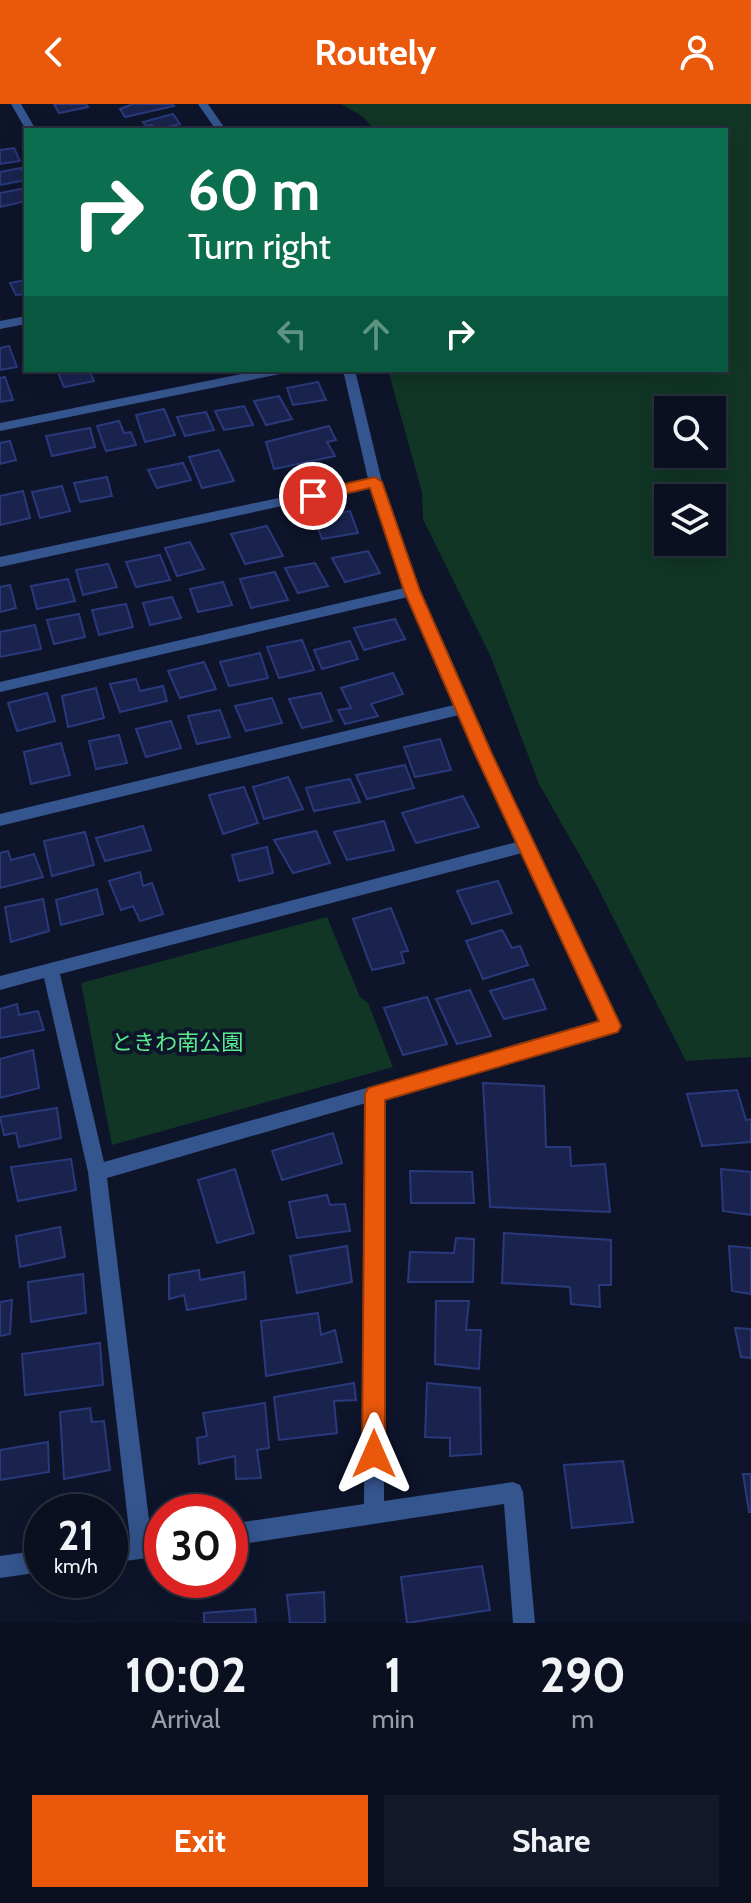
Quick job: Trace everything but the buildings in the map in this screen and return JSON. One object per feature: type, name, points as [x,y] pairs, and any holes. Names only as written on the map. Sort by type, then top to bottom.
[{"type":"street","points":[[16,104],[30,128]]},
{"type":"street","points":[[203,104],[220,128]]},
{"type":"street","points":[[0,325],[24,320]]},
{"type":"street","points":[[0,427],[270,372]]},
{"type":"street","points":[[97,1172],[611,1026],[526,846],[412,591],[375,482],[349,372]]},
{"type":"street","points":[[0,562],[375,482]]},
{"type":"street","points":[[0,687],[412,591]]},
{"type":"street","points":[[0,820],[465,708]]},
{"type":"street","points":[[0,983],[526,846]]},
{"type":"street","points":[[51,970],[97,1172],[144,1494]]},
{"type":"street","points":[[374,1514],[375,1094]]},
{"type":"street","points":[[248,1532],[513,1492],[524,1623]]},
{"type":"street","points":[[0,1567],[24,1564]]},
{"type":"green space","points":[[341,104],[751,104],[751,1057],[686,1061],[595,882],[539,784],[491,657],[423,519],[422,492],[389,372],[728,372],[728,128],[373,128],[362,116]]},
{"type":"green space","name":"ときわ南公園","points":[[327,917],[360,997],[368,1003],[393,1067],[112,1145],[81,983]]},
{"type":"route","points":[[313,496],[375,482],[412,591],[483,754],[611,1026],[375,1094],[374,1454]]}]
